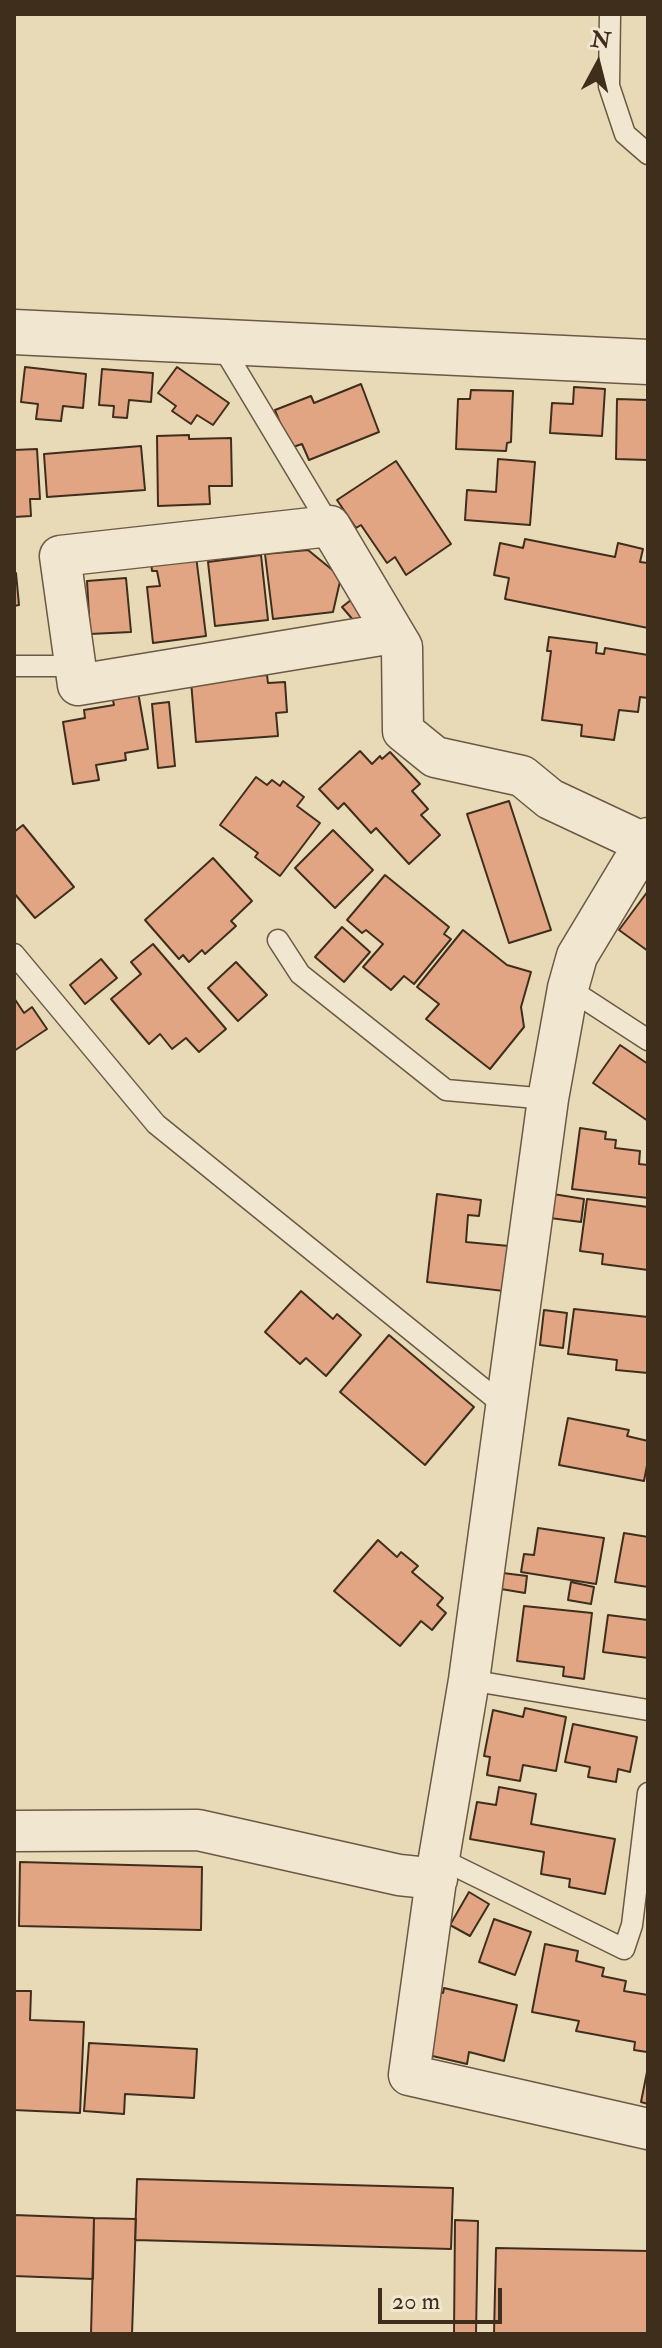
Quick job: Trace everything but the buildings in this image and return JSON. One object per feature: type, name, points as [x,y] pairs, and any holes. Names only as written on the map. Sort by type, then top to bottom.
[{"type":"street","points":[[14,332],[648,362]]},
{"type":"street","points":[[393,633],[78,685],[60,556],[330,526],[402,647],[403,731],[435,757],[522,776],[550,799],[647,841],[577,956],[568,988],[548,1099],[469,1680],[438,1868],[409,2075],[648,2129]]},
{"type":"street","points":[[14,1831],[198,1830],[399,1875],[438,1868]]},
{"type":"lane","points":[[610,14],[609,86],[625,134],[648,154]]},
{"type":"lane","points":[[219,341],[330,526]]},
{"type":"lane","points":[[14,666],[75,666]]},
{"type":"lane","points":[[278,940],[300,974],[446,1090],[548,1099]]},
{"type":"lane","points":[[14,954],[156,1124],[507,1408]]},
{"type":"lane","points":[[568,988],[648,1040]]},
{"type":"lane","points":[[469,1680],[648,1710]]},
{"type":"lane","points":[[438,1868],[624,1949],[632,1925],[648,1793]]}]
